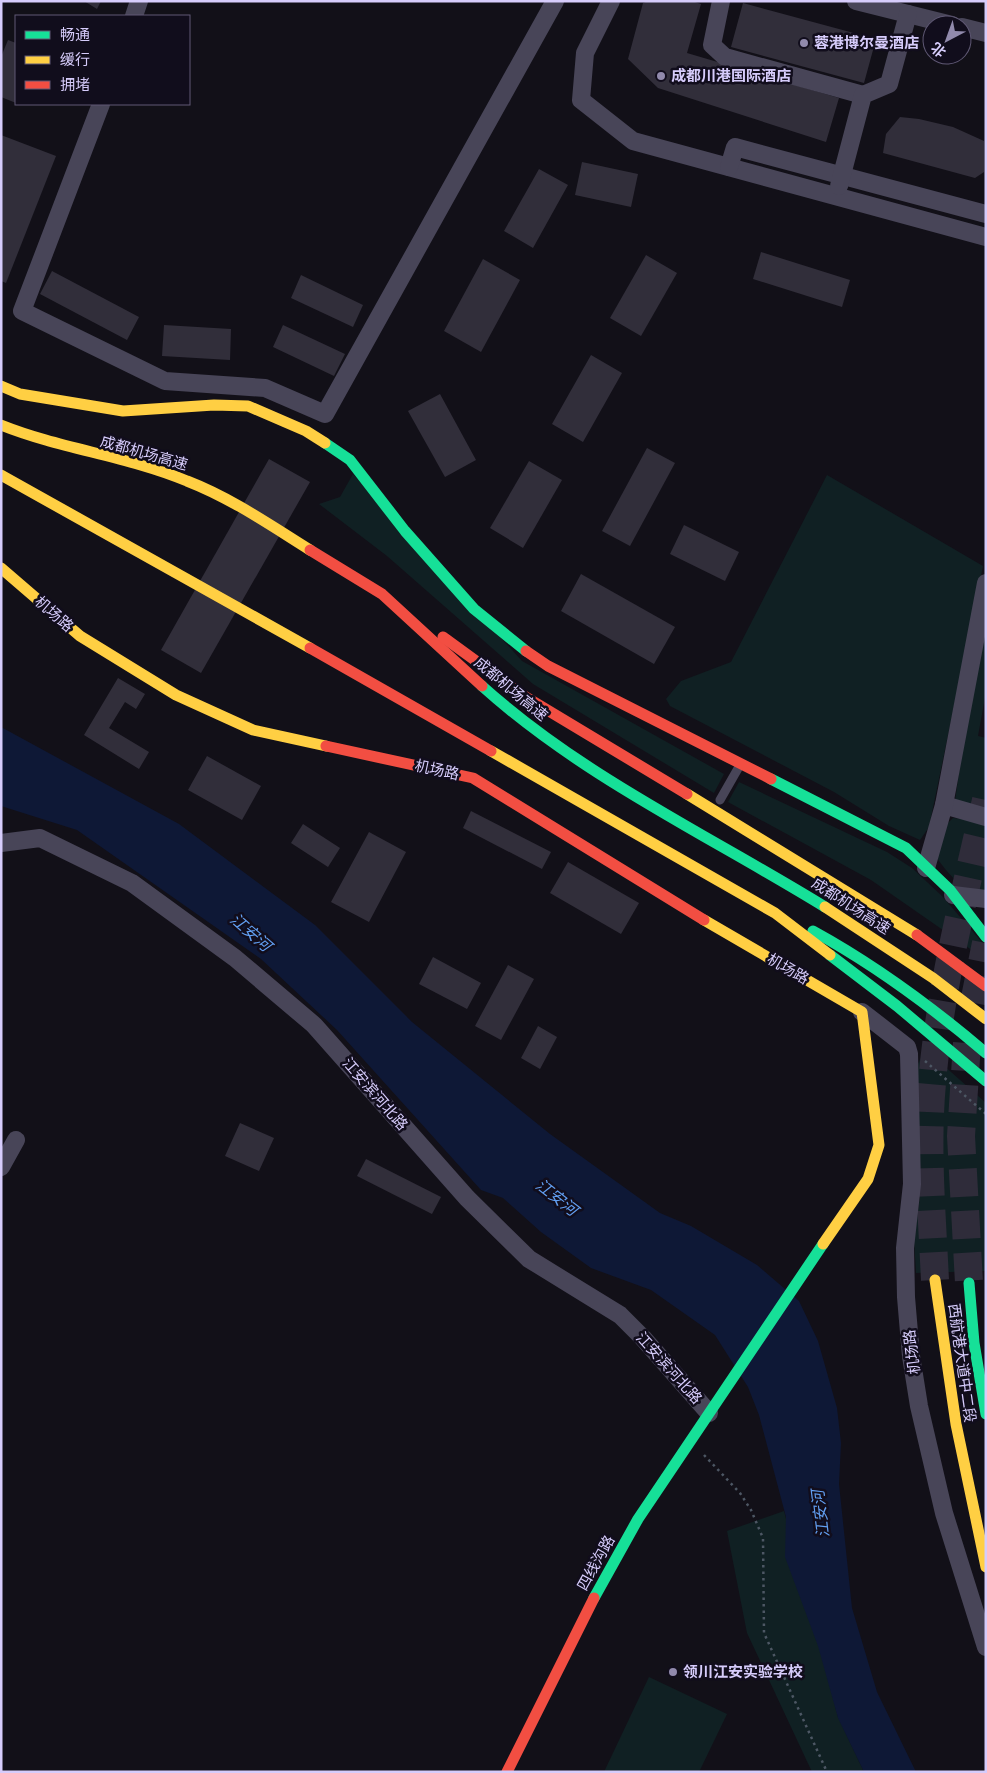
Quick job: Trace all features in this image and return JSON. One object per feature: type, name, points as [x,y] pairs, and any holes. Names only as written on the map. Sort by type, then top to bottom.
[{"type":"main road","points":[[1,386],[20,394],[123,411],[214,405],[248,406],[306,431],[350,460],[405,531],[474,609],[516,645],[548,666],[906,848],[953,895],[986,937]]},
{"type":"main road","name":"成都机场高速","points":[[1,425],[22,435],[70,449],[168,472],[211,491],[380,592],[511,711],[538,732],[597,770],[803,892],[926,974],[986,1019]]},
{"type":"main road","points":[[1,475],[219,596],[775,913],[837,943],[912,993],[986,1053]]},
{"type":"main road","name":"机场路","points":[[1,568],[80,636],[176,695],[253,730],[472,778],[652,890],[862,1012]]},
{"type":"main road","points":[[380,592],[524,696],[851,890],[939,949],[986,977]]},
{"type":"main road","points":[[775,913],[897,1006],[986,1080]]},
{"type":"main road","points":[[939,949],[986,986]]},
{"type":"main road","name":"四线沟路","points":[[506,1772],[587,1611],[629,1536],[690,1441],[868,1179],[879,1144],[869,1053],[862,1012]]},
{"type":"main road","name":"西航港大道中二段","points":[[935,1280],[946,1370],[962,1464],[986,1567]]},
{"type":"main road","name":"西航港大道中二段","points":[[969,1283],[974,1343],[986,1414]]},
{"type":"street","points":[[134,15],[140,1]]},
{"type":"street","points":[[101,105],[22,311],[165,381],[265,388],[325,414],[555,1]]},
{"type":"street","points":[[611,1],[585,53],[581,100],[633,140],[986,237]]},
{"type":"street","points":[[721,1],[712,45],[726,57],[863,95],[889,84],[908,14]]},
{"type":"street","points":[[856,1],[922,18]]},
{"type":"street","points":[[972,30],[986,33]]},
{"type":"street","points":[[836,197],[863,95]]},
{"type":"street","points":[[730,167],[735,148],[986,214]]},
{"type":"street","points":[[926,868],[944,805],[986,583]]},
{"type":"street","points":[[944,805],[986,817]]},
{"type":"street","name":"江安滨河北路","points":[[1,843],[40,838],[132,883],[235,958],[314,1025],[466,1198],[529,1259],[620,1315],[643,1338],[709,1413]]},
{"type":"street","points":[[953,895],[986,899]]},
{"type":"street","name":"机场路","points":[[862,1012],[908,1047],[911,1077],[912,1184],[905,1248],[906,1297],[912,1356],[919,1406],[944,1513],[986,1647]]},
{"type":"street","points":[[1,1167],[16,1140]]},
{"type":"lane","points":[[720,800],[740,765]]},
{"type":"lane","points":[[652,890],[660,880]]},
{"type":"path","points":[[908,1047],[986,1114]]},
{"type":"path","points":[[690,1441],[740,1493],[763,1538],[764,1633],[827,1772]]},
{"type":"shaded area","points":[[353,474],[522,661],[724,774],[714,793],[533,684],[387,556],[319,504],[340,497]]},
{"type":"shaded area","points":[[827,475],[983,566],[929,827],[920,840],[889,826],[834,792],[670,706],[666,699],[681,681],[731,662]]},
{"type":"shaded area","points":[[986,631],[986,692],[978,736],[986,738],[986,813],[955,801],[967,715]]},
{"type":"shaded area","points":[[739,782],[887,852],[912,868],[942,896],[986,947],[986,960],[871,880],[728,802]]},
{"type":"shaded area","points":[[953,818],[986,821],[986,895],[970,890],[958,882],[937,858],[947,824]]},
{"type":"shaded area","points":[[925,1049],[986,1103],[986,1271],[916,1273],[914,1240],[921,1189],[917,1066]]},
{"type":"shaded area","points":[[784,1511],[838,1717],[864,1772],[812,1772],[747,1633],[727,1531]]},
{"type":"shaded area","points":[[649,1677],[727,1714],[699,1772],[604,1772]]},
{"type":"water","name":"江安河","points":[[1,727],[179,824],[315,925],[412,1022],[550,1134],[660,1213],[691,1226],[757,1265],[799,1301],[818,1341],[837,1408],[841,1443],[839,1484],[852,1608],[877,1692],[916,1772],[864,1772],[838,1718],[818,1646],[785,1557],[786,1517],[759,1415],[748,1387],[715,1335],[651,1290],[591,1268],[541,1232],[503,1198],[481,1190],[337,1030],[261,959],[77,830],[1,806]]},
{"type":"building","points":[[84,1],[101,1],[97,9]]},
{"type":"building","points":[[648,1],[692,1],[701,4],[687,53],[839,98],[826,142],[658,88],[628,59],[643,3]]},
{"type":"building","name":"蓉港博尔曼酒店","points":[[743,3],[876,39],[864,83],[731,47]]},
{"type":"building","points":[[8,40],[15,43],[15,103],[1,97],[1,57]]},
{"type":"building","points":[[900,117],[919,119],[953,127],[984,141],[984,172],[975,178],[883,153],[886,134]]},
{"type":"building","points":[[1,135],[56,156],[6,283],[1,281]]},
{"type":"building","points":[[582,162],[638,174],[631,207],[575,195]]},
{"type":"building","points":[[539,169],[568,185],[533,248],[504,231]]},
{"type":"building","points":[[761,252],[850,280],[842,307],[753,279]]},
{"type":"building","points":[[646,255],[677,273],[641,336],[610,318]]},
{"type":"building","points":[[483,259],[520,280],[481,352],[444,331]]},
{"type":"building","points":[[52,271],[139,317],[127,340],[40,294]]},
{"type":"building","points":[[301,275],[363,305],[353,327],[291,298]]},
{"type":"building","points":[[164,325],[231,329],[230,360],[162,356]]},
{"type":"building","points":[[283,325],[345,354],[334,376],[273,347]]},
{"type":"building","points":[[591,355],[622,373],[583,442],[552,424]]},
{"type":"building","points":[[440,394],[476,460],[445,477],[408,411]]},
{"type":"building","points":[[647,448],[675,463],[630,546],[602,531]]},
{"type":"building","points":[[269,459],[310,482],[201,673],[161,650]]},
{"type":"building","points":[[529,461],[562,480],[523,548],[490,528]]},
{"type":"building","points":[[684,525],[739,552],[725,581],[670,554]]},
{"type":"building","points":[[581,574],[675,627],[654,664],[561,611]]},
{"type":"building","points":[[118,678],[145,694],[136,709],[125,702],[109,728],[149,752],[139,769],[84,735]]},
{"type":"building","points":[[207,756],[261,786],[242,820],[188,790]]},
{"type":"building","points":[[471,811],[551,852],[542,869],[463,828]]},
{"type":"building","points":[[303,824],[340,848],[328,867],[291,843]]},
{"type":"building","points":[[369,832],[406,852],[369,922],[331,902]]},
{"type":"building","points":[[568,862],[639,903],[621,934],[550,893]]},
{"type":"building","points":[[433,957],[481,983],[467,1009],[419,984]]},
{"type":"building","points":[[508,965],[534,979],[501,1040],[475,1026]]},
{"type":"building","points":[[538,1026],[557,1037],[540,1069],[521,1058]]},
{"type":"building","points":[[240,1123],[274,1138],[259,1171],[225,1156]]},
{"type":"building","points":[[366,1159],[441,1197],[432,1214],[357,1176]]},
{"type":"tunnel","points":[[935,1280],[930,1182],[930,1107],[932,1083],[947,976],[986,800]]},
{"type":"tunnel","points":[[974,1003],[986,943]]},
{"type":"tunnel","points":[[967,1043],[961,1136],[969,1283]]},
{"type":"traffic: fast","points":[[325,443],[350,460],[405,531],[474,609],[526,651]]},
{"type":"traffic: fast","points":[[482,686],[521,719],[605,777],[825,907]]},
{"type":"traffic: fast","points":[[771,779],[906,848],[950,890],[986,937]]},
{"type":"traffic: fast","points":[[813,931],[859,958],[903,988],[986,1053]]},
{"type":"traffic: fast","points":[[830,955],[897,1006],[986,1081]]},
{"type":"traffic: fast","points":[[594,1598],[638,1519],[823,1244]]},
{"type":"traffic: fast","points":[[969,1283],[974,1343],[986,1414]]},
{"type":"traffic: slow","points":[[1,386],[20,394],[123,411],[214,405],[248,406],[306,431],[325,443]]},
{"type":"traffic: slow","points":[[1,425],[47,440],[141,465],[187,481],[235,504],[310,550]]},
{"type":"traffic: slow","points":[[1,475],[310,648]]},
{"type":"traffic: slow","points":[[1,568],[80,636],[176,695],[253,730],[326,746]]},
{"type":"traffic: slow","points":[[491,751],[775,913],[830,955]]},
{"type":"traffic: slow","points":[[687,794],[917,935]]},
{"type":"traffic: slow","points":[[825,907],[933,978],[986,1019]]},
{"type":"traffic: slow","points":[[704,920],[862,1012],[879,1145],[868,1179],[823,1244]]},
{"type":"traffic: slow","points":[[935,1280],[956,1424],[986,1567]]},
{"type":"traffic: jam","points":[[310,550],[382,594],[482,686]]},
{"type":"traffic: jam","points":[[443,637],[524,696],[687,794]]},
{"type":"traffic: jam","points":[[310,648],[491,751]]},
{"type":"traffic: jam","points":[[526,651],[548,666],[771,779]]},
{"type":"traffic: jam","points":[[326,746],[473,778],[704,920]]},
{"type":"traffic: jam","points":[[917,935],[986,986]]},
{"type":"traffic: jam","points":[[507,1772],[594,1598]]},
{"type":"place","name":"蓉港博尔曼酒店","points":[[804,43]]},
{"type":"place","name":"成都川港国际酒店","points":[[661,76]]},
{"type":"place","name":"领川江安实验学校","points":[[673,1672]]}]
